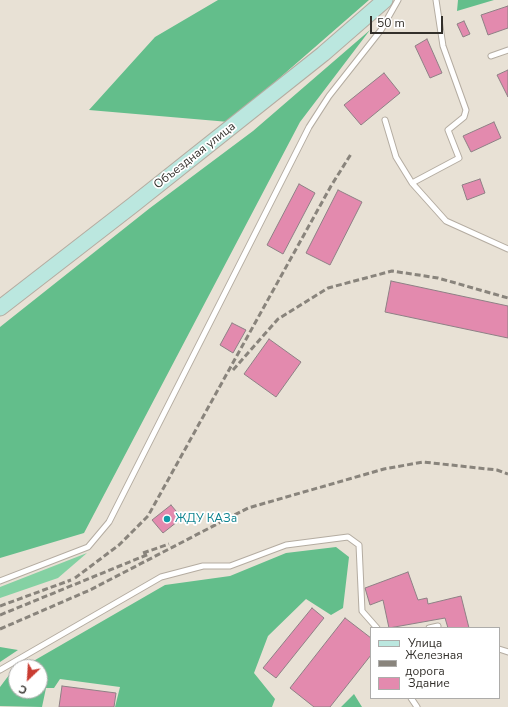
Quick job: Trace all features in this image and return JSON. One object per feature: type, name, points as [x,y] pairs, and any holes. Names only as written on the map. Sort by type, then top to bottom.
[{"type":"main road","name":"Объездная улица","points":[[0,308],[317,59],[385,0]]},
{"type":"lane","points":[[0,582],[88,547],[109,522],[309,127],[329,96],[381,30],[398,0]]},
{"type":"lane","points":[[412,183],[459,158],[448,130],[464,117],[466,110],[443,46],[436,0]]},
{"type":"lane","points":[[491,56],[508,50]]},
{"type":"lane","points":[[385,120],[396,157],[412,183],[446,221],[508,249]]},
{"type":"lane","points":[[0,670],[161,577],[203,566],[230,566],[286,545],[348,537],[359,545],[362,611],[375,627]]},
{"type":"lane","points":[[433,627],[438,626]]},
{"type":"green space","points":[[218,0],[369,0],[229,122],[89,110],[155,37]]},
{"type":"green space","points":[[458,0],[494,0],[457,11]]},
{"type":"green space","points":[[370,30],[300,122],[84,533],[0,558],[0,327],[150,208],[253,131]]},
{"type":"green space","points":[[336,547],[349,557],[343,608],[331,615],[306,599],[268,636],[254,673],[275,699],[272,707],[115,707],[120,687],[60,679],[54,688],[48,688],[48,659],[37,659],[165,585],[230,576],[286,553]]},
{"type":"green space","points":[[87,553],[58,578],[0,598],[0,587]]},
{"type":"green space","points":[[0,647],[18,650],[0,662]]},
{"type":"green space","points":[[8,676],[8,699],[44,699],[42,707],[0,706],[0,687]]},
{"type":"green space","points":[[354,694],[362,707],[341,707]]},
{"type":"building","points":[[508,6],[508,28],[488,35],[481,15]]},
{"type":"building","points":[[464,21],[470,34],[463,37],[457,24]]},
{"type":"building","points":[[427,39],[442,73],[430,78],[415,46]]},
{"type":"building","points":[[508,70],[508,97],[497,75]]},
{"type":"building","points":[[384,73],[400,93],[361,125],[344,105]]},
{"type":"building","points":[[494,122],[501,138],[471,152],[463,136]]},
{"type":"building","points":[[480,179],[485,193],[467,200],[462,185]]},
{"type":"building","points":[[299,184],[315,193],[283,254],[267,245]]},
{"type":"building","points":[[338,190],[362,202],[330,265],[306,253]]},
{"type":"building","points":[[391,281],[508,306],[508,338],[385,312]]},
{"type":"building","points":[[232,323],[246,330],[233,353],[220,345]]},
{"type":"building","points":[[269,339],[301,362],[276,397],[244,374]]},
{"type":"building","name":"ЖДУ КАЗа","points":[[171,505],[182,518],[163,533],[152,520]]},
{"type":"building","points":[[408,572],[418,600],[427,598],[428,604],[461,596],[469,627],[448,627],[445,618],[389,627],[383,600],[370,605],[365,588]]},
{"type":"building","points":[[312,608],[324,618],[276,678],[263,668]]},
{"type":"building","points":[[345,618],[370,637],[370,656],[330,707],[314,707],[290,688]]},
{"type":"building","points":[[62,686],[116,693],[114,707],[59,707]]},
{"type":"railway","points":[[75,578],[119,545],[148,516],[331,186],[351,154]]},
{"type":"railway","points":[[233,370],[278,319],[328,288],[392,271],[438,278],[508,298]]},
{"type":"railway","points":[[0,629],[90,590],[248,508],[384,469],[423,462],[497,470],[508,474]]},
{"type":"railway","points":[[143,553],[169,544]]},
{"type":"railway","points":[[0,615],[149,554]]},
{"type":"railway","points":[[0,606],[71,580]]},
{"type":"place","name":"ЖДУ КАЗа","points":[[167,519]]}]
